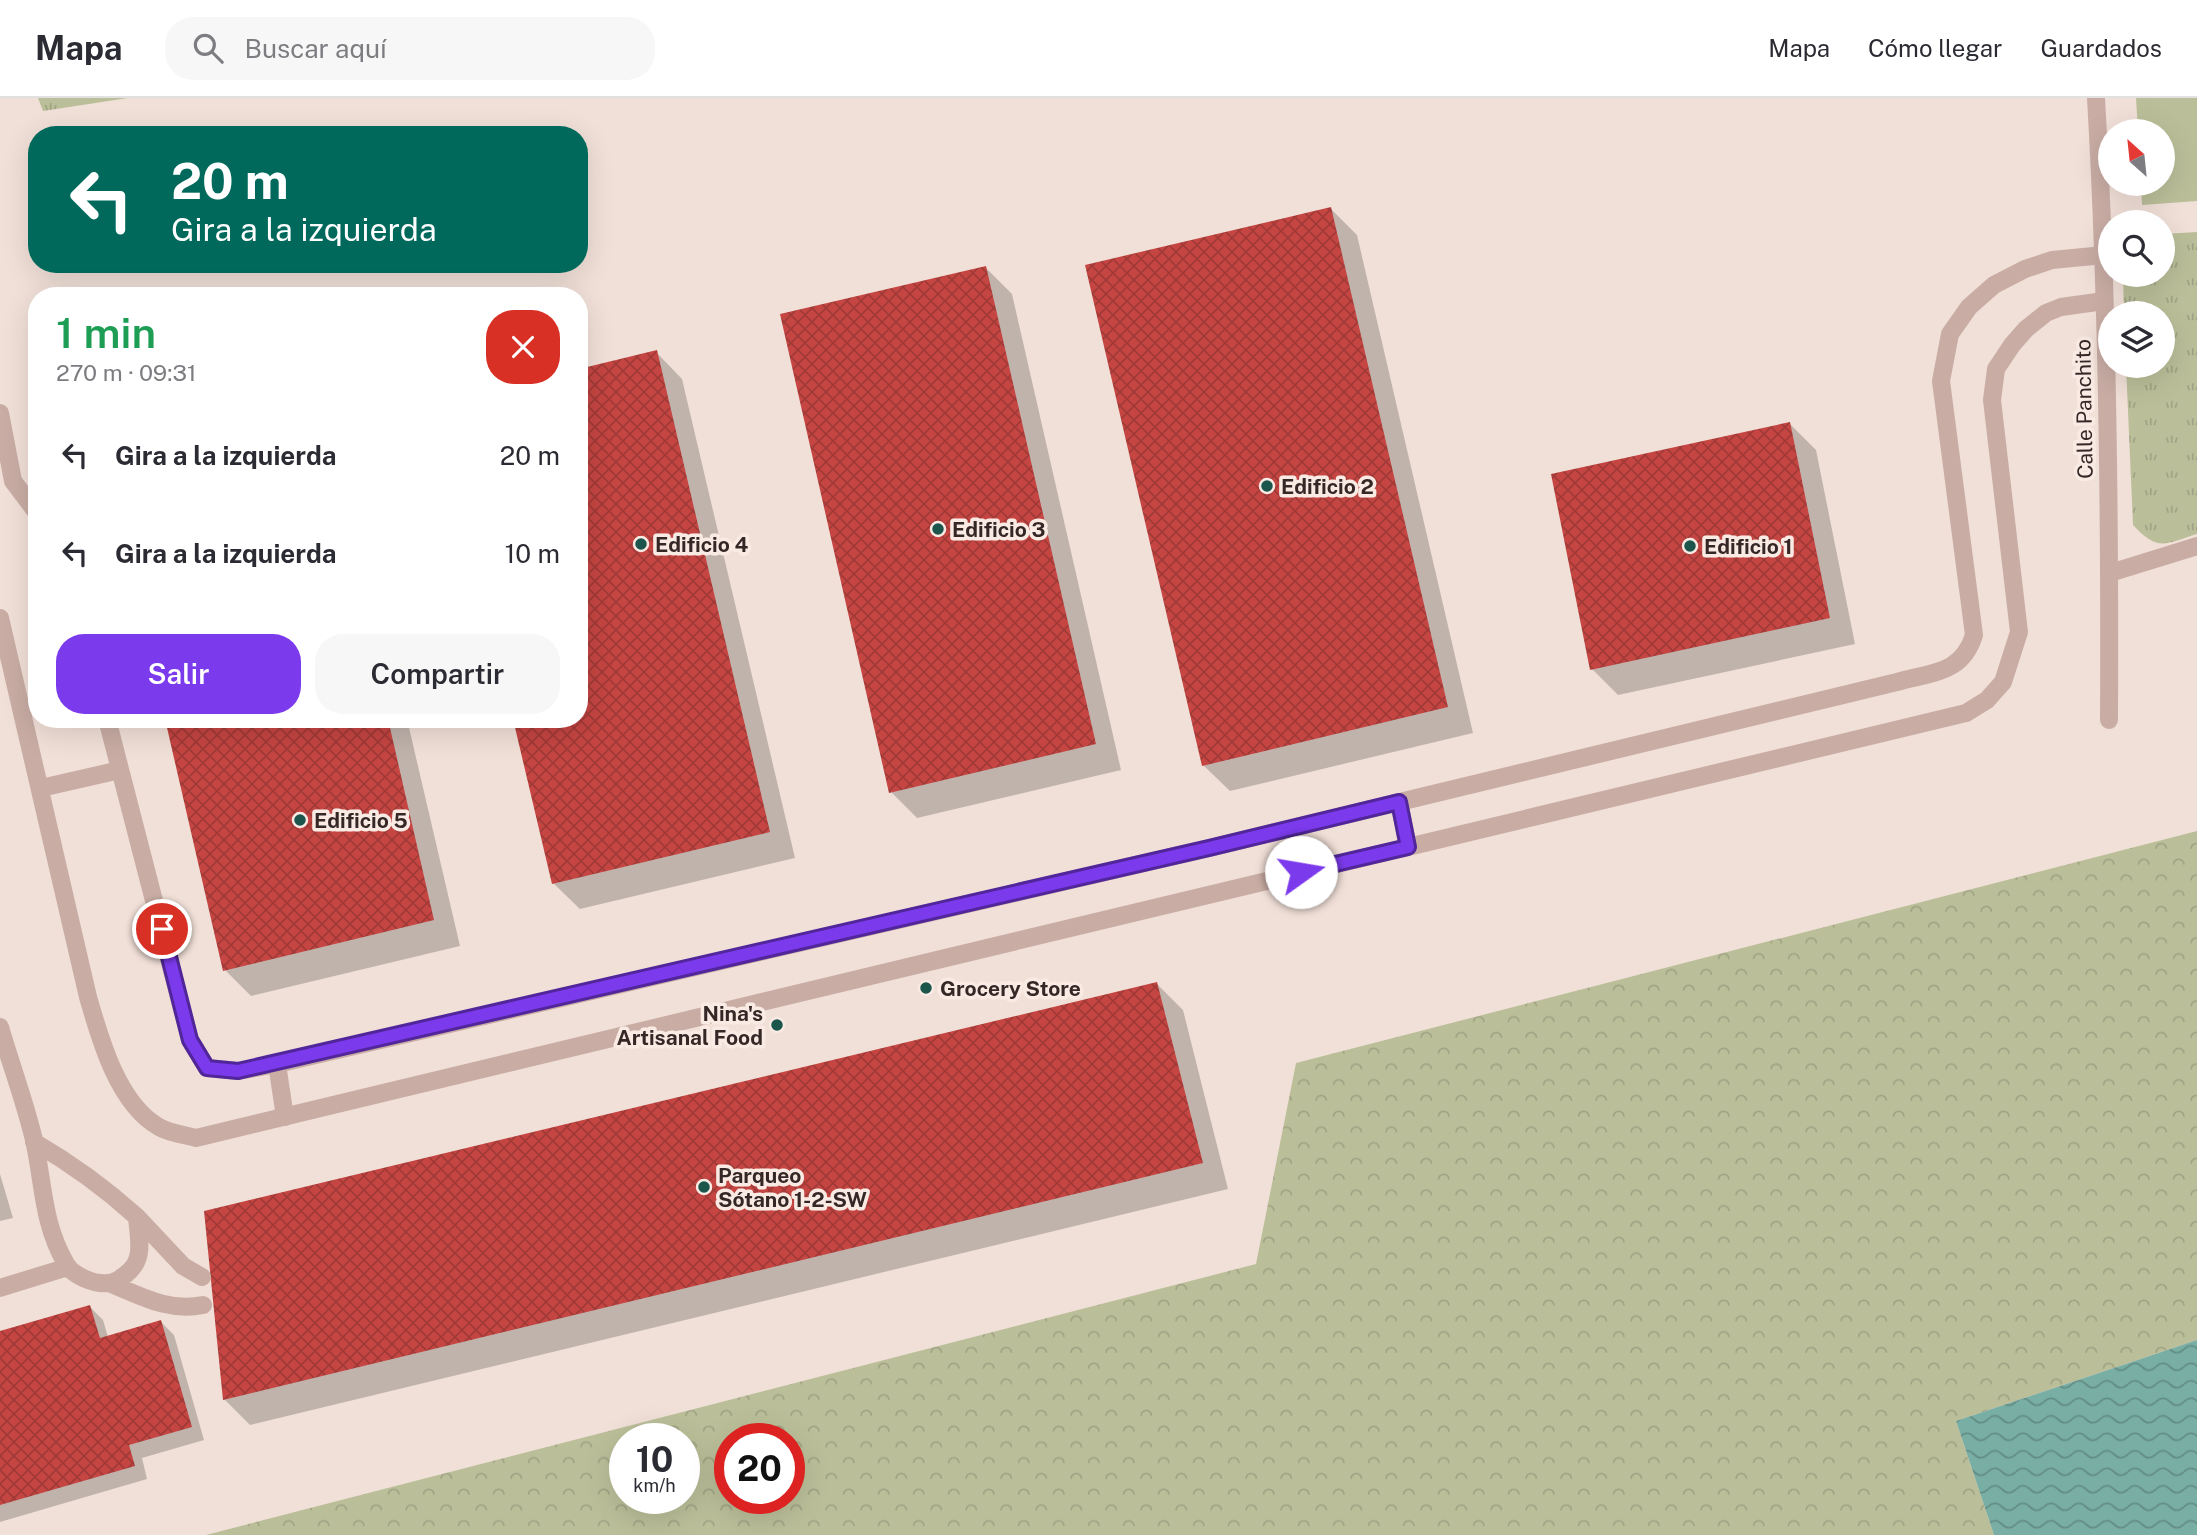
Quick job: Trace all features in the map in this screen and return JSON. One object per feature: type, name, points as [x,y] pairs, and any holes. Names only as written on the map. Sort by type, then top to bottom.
[{"type":"street","name":"Calle Panchito","points":[[2096,98],[2102,210]]},
{"type":"street","points":[[109,728],[190,1040],[207,1068],[238,1071],[277,1063],[1209,848],[1952,667],[1969,650],[1974,635],[1941,382],[1950,334],[1969,307],[1994,285],[2052,260],[2098,256]]},
{"type":"street","name":"Calle Panchito","points":[[2104,287],[2104,301]]},
{"type":"street","points":[[0,618],[88,997],[103,1050],[130,1102],[159,1127],[196,1138],[1966,713],[1987,700],[2003,682],[2019,632],[1992,400],[1996,369],[2012,345],[2046,313],[2061,307],[2098,302]]},
{"type":"street","name":"Calle Panchito","points":[[2106,378],[2110,573],[2109,720]]},
{"type":"street","points":[[0,413],[7,483],[28,504]]},
{"type":"street","points":[[2110,573],[2197,546]]},
{"type":"street","points":[[41,788],[120,770]]},
{"type":"street","points":[[1399,802],[1408,847]]},
{"type":"street","points":[[0,1027],[34,1142],[43,1203],[68,1268],[88,1280],[109,1283],[163,1304],[185,1308],[203,1305]]},
{"type":"street","points":[[277,1063],[285,1117]]},
{"type":"street","points":[[34,1142],[73,1165],[107,1190],[137,1217],[183,1266],[202,1277]]},
{"type":"street","points":[[109,1283],[122,1277],[137,1261],[137,1217]]},
{"type":"street","points":[[0,1288],[68,1268]]},
{"type":"green space","points":[[38,98],[128,98],[43,111]]},
{"type":"green space","points":[[2136,98],[2197,98],[2197,201],[2142,205],[2142,196],[2175,196],[2175,119],[2137,119]]},
{"type":"green space","points":[[2197,232],[2197,534],[2162,543],[2149,539],[2133,525],[2127,378],[2175,378],[2175,301],[2124,301],[2123,287],[2175,287],[2175,233]]},
{"type":"green space","points":[[2197,831],[2197,1340],[1956,1421],[1994,1535],[206,1535],[609,1431],[609,1514],[700,1514],[700,1423],[640,1423],[1256,1264],[1296,1063]]},
{"type":"water","points":[[2197,1340],[2197,1535],[1994,1535],[1956,1421]]},
{"type":"building","name":"Edificio 2","points":[[1331,207],[1448,707],[1202,766],[1085,265]]},
{"type":"building","name":"Edificio 3","points":[[986,266],[1096,744],[889,793],[780,314]]},
{"type":"building","name":"Edificio 4","points":[[657,350],[770,832],[552,884],[515,728],[588,728],[588,367]]},
{"type":"building","name":"Edificio 1","points":[[1790,422],[1830,618],[1590,670],[1551,474]]},
{"type":"building","name":"Edificio 5","points":[[167,728],[390,728],[434,920],[223,971]]},
{"type":"building","name":"Parqueo Sótano 1-2-SW","points":[[1157,982],[1203,1163],[223,1400],[204,1211]]},
{"type":"building","points":[[90,1305],[100,1338],[161,1320],[192,1427],[129,1445],[135,1466],[0,1505],[0,1331]]},
{"type":"place","name":"Edificio 2","points":[[1267,486]]},
{"type":"place","name":"Edificio 3","points":[[938,529]]},
{"type":"place","name":"Edificio 4","points":[[641,544]]},
{"type":"place","name":"Edificio 1","points":[[1690,546]]},
{"type":"place","name":"Edificio 5","points":[[300,820]]},
{"type":"place","name":"Grocery Store","points":[[926,988]]},
{"type":"place","name":"Nina's Artisanal Food","points":[[777,1025]]},
{"type":"place","name":"Parqueo Sótano 1-2-SW","points":[[704,1187]]},
{"type":"route","points":[[162,929],[190,1040],[207,1068],[238,1071],[1399,802],[1408,847],[1301,872]]}]
